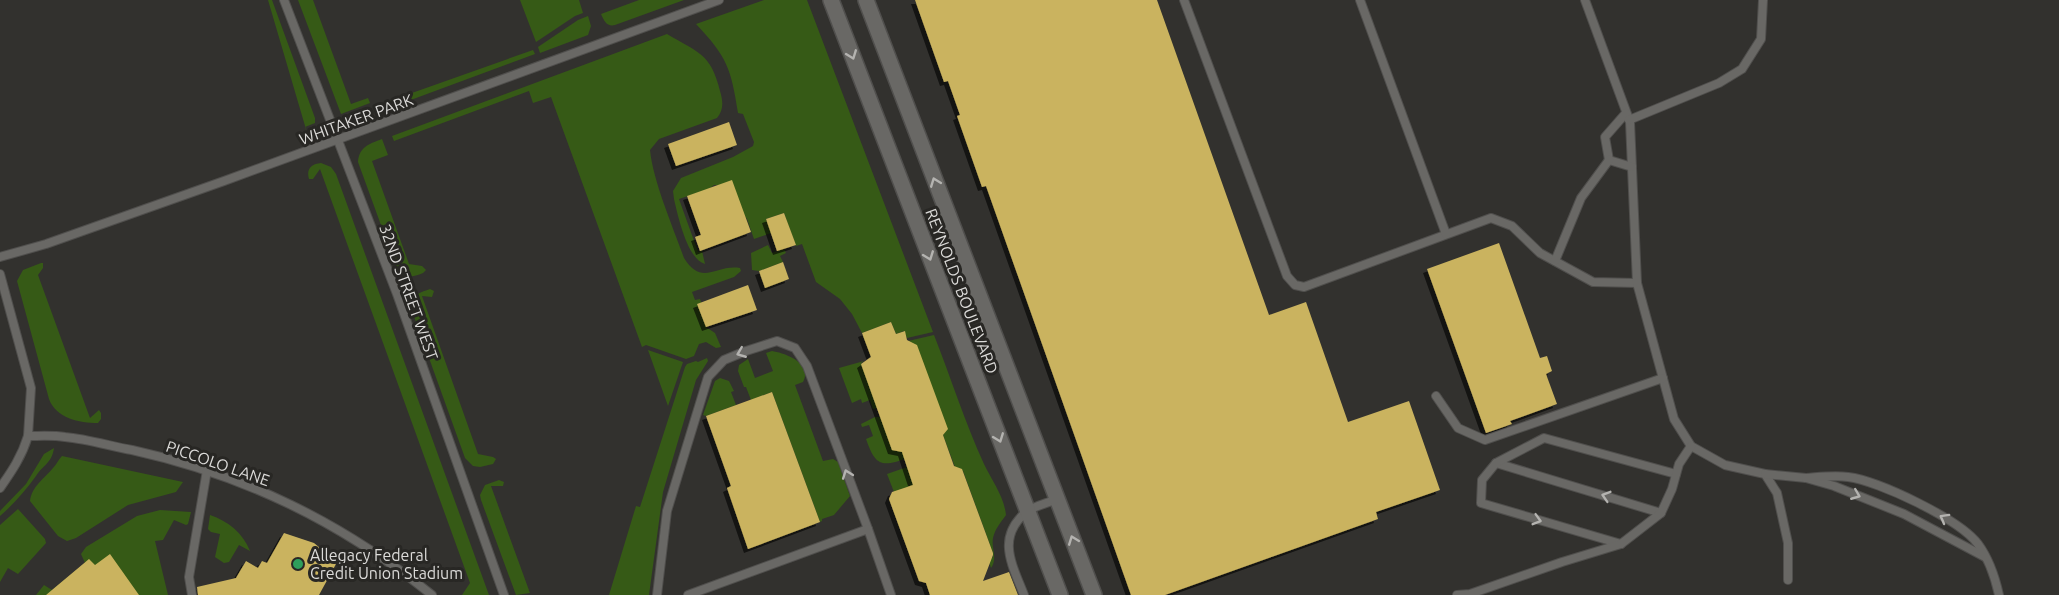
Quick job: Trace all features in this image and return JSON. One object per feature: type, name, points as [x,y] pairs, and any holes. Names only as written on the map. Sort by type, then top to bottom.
[{"type":"main road","name":"REYNOLDS BOULEVARD","points":[[831,0],[1060,595]]},
{"type":"main road","name":"REYNOLDS BOULEVARD","points":[[866,0],[1094,595]]},
{"type":"lane","name":"32ND STREET WEST","points":[[284,0],[397,294],[504,595]]},
{"type":"lane","name":"WHITAKER PARK","points":[[0,257],[46,244],[719,0]]},
{"type":"lane","points":[[1184,0],[1287,276],[1295,285],[1304,287],[1491,218],[1512,226],[1540,253],[1593,282],[1637,283]]},
{"type":"lane","points":[[1360,0],[1446,234]]},
{"type":"lane","points":[[1585,0],[1628,116],[1637,283],[1674,419],[1691,446],[1725,465],[1765,474],[1806,478],[1849,477],[1878,484],[1951,521],[1977,542],[1994,575],[1999,595]]},
{"type":"lane","points":[[1555,261],[1581,198],[1609,159],[1605,137],[1628,116],[1719,83],[1743,69],[1761,39],[1762,0]]},
{"type":"lane","points":[[1609,159],[1632,167]]},
{"type":"lane","points":[[0,274],[31,388],[28,436],[24,451],[0,488]]},
{"type":"lane","points":[[657,595],[667,511],[708,377],[724,360],[777,341],[795,348],[807,366],[891,595]]},
{"type":"lane","points":[[1436,396],[1458,428],[1485,440],[1663,378]]},
{"type":"lane","name":"PICCOLO LANE","points":[[28,436],[64,436],[158,456],[207,470],[320,518],[392,564],[428,594]]},
{"type":"lane","points":[[1621,544],[1481,503],[1482,480],[1496,463],[1544,438],[1676,474]]},
{"type":"lane","points":[[1457,595],[1470,594],[1621,544],[1662,513],[1679,464],[1691,446]]},
{"type":"lane","points":[[1496,463],[1662,513]]},
{"type":"lane","points":[[192,595],[189,577],[207,470]]},
{"type":"lane","points":[[1765,474],[1777,493],[1788,543],[1788,580]]},
{"type":"lane","points":[[1806,478],[1834,486],[1904,514],[1986,558]]},
{"type":"lane","points":[[1023,595],[1009,554],[1008,540],[1016,525],[1028,511],[1057,499]]},
{"type":"lane","points":[[688,595],[868,529]]},
{"type":"green space","points":[[268,0],[272,0],[315,118],[315,123],[305,127]]},
{"type":"green space","points":[[298,0],[313,0],[351,104],[368,98],[370,103],[341,114]]},
{"type":"green space","points":[[520,0],[579,0],[583,13],[536,42]]},
{"type":"green space","points":[[639,0],[684,0],[615,25],[608,24],[601,14]]},
{"type":"green space","points":[[764,0],[807,0],[933,332],[907,338],[904,331],[896,334],[891,322],[862,333],[852,314],[840,299],[816,282],[802,244],[796,246],[784,213],[766,219],[771,233],[754,239],[747,219],[719,185],[679,199],[698,252],[702,251],[705,264],[693,254],[688,246],[673,191],[681,178],[733,157],[753,146],[754,142],[743,114],[738,113],[733,85],[726,64],[715,46],[696,24]]},
{"type":"green space","points":[[588,16],[591,26],[588,35],[540,53],[538,47],[578,20]]},
{"type":"green space","points":[[667,34],[695,50],[707,61],[716,78],[722,105],[717,118],[659,139],[650,150],[659,190],[684,258],[691,267],[703,273],[731,268],[740,268],[741,271],[734,277],[692,292],[695,300],[700,299],[703,307],[699,309],[706,327],[715,333],[721,347],[716,348],[706,342],[699,344],[694,356],[686,359],[646,345],[642,347],[551,97],[533,103],[529,91],[394,141],[392,136]]},
{"type":"green space","points":[[533,50],[535,54],[381,111],[378,105]]},
{"type":"green space","points":[[382,139],[388,155],[372,161],[409,264],[422,266],[426,270],[416,276],[403,275],[397,269],[358,162],[363,149]]},
{"type":"green space","points":[[321,163],[331,167],[336,174],[489,595],[462,595],[470,583],[320,169],[313,179],[309,179],[310,168]]},
{"type":"green space","points":[[768,245],[772,253],[784,249],[786,253],[780,256],[783,262],[759,271],[752,270],[751,253]]},
{"type":"green space","points":[[43,263],[43,268],[38,275],[90,418],[99,410],[101,413],[98,423],[69,418],[57,411],[49,399],[17,281],[23,270]]},
{"type":"green space","points":[[430,289],[434,291],[432,297],[422,296],[478,454],[496,459],[493,464],[473,466],[465,458],[411,308],[414,297]]},
{"type":"green space","points":[[934,335],[971,433],[1005,508],[1006,515],[993,538],[994,561],[991,568],[988,559],[993,557],[993,553],[963,471],[955,467],[943,435],[947,429],[908,341]]},
{"type":"green space","points":[[648,350],[683,362],[668,406]]},
{"type":"green space","points":[[772,351],[796,360],[804,369],[803,382],[795,385],[823,461],[833,459],[838,462],[850,496],[834,515],[820,522],[772,392],[751,400],[738,371],[739,365],[748,359],[755,378],[773,371],[766,353]]},
{"type":"green space","points":[[707,358],[708,361],[696,380],[663,492],[649,595],[609,595],[636,506],[640,507],[685,367],[687,364]]},
{"type":"green space","points":[[864,361],[861,363],[877,408],[873,409],[870,400],[862,403],[861,399],[852,403],[839,368]]},
{"type":"green space","points":[[720,378],[729,381],[734,391],[731,392],[736,405],[706,416],[703,415],[715,381]]},
{"type":"green space","points":[[880,417],[892,449],[896,451],[903,448],[907,458],[891,463],[880,462],[876,459],[866,439],[873,436],[869,425],[862,427],[861,424]]},
{"type":"green space","points":[[54,448],[49,461],[0,516],[0,511],[26,484],[44,454]]},
{"type":"green space","points":[[62,456],[183,482],[176,492],[128,505],[76,538],[67,541],[58,536],[30,501],[36,487]]},
{"type":"green space","points":[[907,467],[913,485],[894,492],[887,474]]},
{"type":"green space","points":[[499,480],[504,482],[503,486],[491,486],[530,593],[516,595],[481,500],[480,495],[485,485]]},
{"type":"green space","points":[[18,509],[46,543],[18,574],[8,568],[0,582],[0,525]]},
{"type":"green space","points":[[160,510],[191,512],[188,524],[174,520],[163,540],[155,541],[168,595],[36,595],[44,585],[52,590],[85,563],[81,554],[86,547],[137,516]]},
{"type":"green space","points":[[210,515],[234,528],[250,551],[239,545],[229,562],[224,563],[215,557],[220,534],[208,529]]},
{"type":"building","points":[[915,0],[1157,0],[1269,315],[1306,302],[1348,422],[1409,401],[1440,490],[1376,512],[1378,519],[1165,595],[1131,595],[986,186],[982,187],[957,116],[960,115],[948,81],[944,82]]},
{"type":"building","points":[[729,122],[737,145],[676,166],[668,144]]},
{"type":"building","points":[[732,180],[751,232],[700,251],[695,237],[701,235],[687,196]]},
{"type":"building","points":[[784,213],[796,245],[777,251],[766,219]]},
{"type":"building","points":[[1499,243],[1540,358],[1547,356],[1552,371],[1546,374],[1557,404],[1510,421],[1512,424],[1486,433],[1427,269]]},
{"type":"building","points":[[783,262],[789,279],[765,288],[759,271]]},
{"type":"building","points":[[748,285],[757,310],[706,327],[697,304]]},
{"type":"building","points":[[891,322],[896,334],[905,331],[907,340],[917,345],[948,429],[943,435],[954,466],[962,469],[993,553],[983,581],[1009,572],[1018,595],[930,595],[926,583],[919,581],[889,499],[892,492],[913,485],[902,452],[892,450],[861,364],[871,357],[862,333]]},
{"type":"building","points":[[772,392],[820,522],[748,549],[727,488],[731,486],[706,416]]},
{"type":"building","name":"Allegacy Federal Credit Union Stadium","points":[[284,533],[314,543],[336,564],[319,595],[198,595],[197,587],[236,578],[246,561],[258,568],[262,561],[267,563]]},
{"type":"building","points":[[110,554],[139,595],[46,595],[89,559],[95,565]]},
{"type":"place","name":"Allegacy Federal Credit Union Stadium","points":[[298,564]]}]
